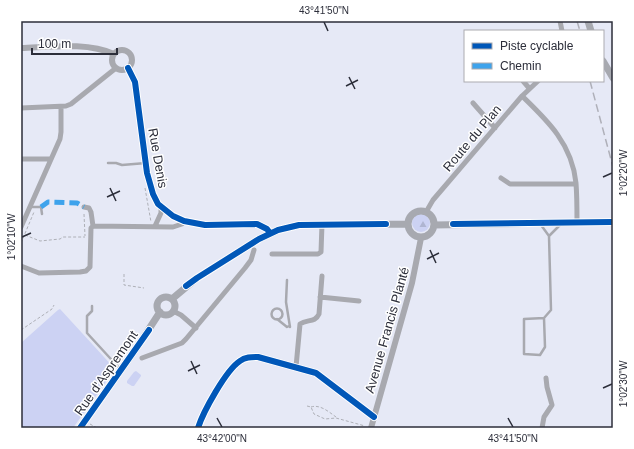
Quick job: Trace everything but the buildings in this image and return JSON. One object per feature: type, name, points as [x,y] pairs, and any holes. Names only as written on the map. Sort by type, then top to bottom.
[{"type":"main road","points":[[604,62],[613,78]]},
{"type":"main road","points":[[419,212],[426,212],[432,217],[434,225],[432,232],[421,238],[413,235],[408,224],[412,215],[419,212]]},
{"type":"main road","points":[[434,225],[613,222]]},
{"type":"main road","points":[[172,299],[197,278],[270,233],[288,227],[322,224],[408,224]]},
{"type":"main road","points":[[164,297],[172,299],[174,303],[173,311],[169,314],[160,312],[157,308],[160,299],[164,297]]},
{"type":"main road","name":"Rue d'Aspremont","points":[[80,428],[160,312]]},
{"type":"street","points":[[21,48],[84,47],[97,48],[114,54]]},
{"type":"street","points":[[124,50],[131,54],[132,62],[128,68],[124,70],[116,68],[112,60],[114,54],[117,51],[124,50]]},
{"type":"street","points":[[21,108],[60,107],[71,104],[116,68]]},
{"type":"street","name":"Rue Denis","points":[[128,68],[135,82],[150,184],[153,194],[160,207],[172,216],[184,221],[206,224],[256,224],[267,229],[270,233]]},
{"type":"street","points":[[524,82],[529,88]]},
{"type":"street","name":"Route du Plan","points":[[426,212],[433,200],[529,88],[537,82]]},
{"type":"street","points":[[522,96],[552,126],[560,137],[571,160],[576,184],[577,223]]},
{"type":"street","points":[[473,103],[495,128]]},
{"type":"street","points":[[21,227],[23,215],[29,208],[60,139],[60,107]]},
{"type":"street","points":[[21,160],[50,159]]},
{"type":"street","points":[[501,178],[510,184],[576,184]]},
{"type":"street","points":[[21,266],[39,273],[86,271],[90,267],[91,228],[93,226],[92,212],[89,208],[84,207]]},
{"type":"street","points":[[154,226],[161,213],[160,207]]},
{"type":"street","points":[[93,226],[173,227],[182,224],[184,221]]},
{"type":"street","points":[[272,254],[318,254],[321,252],[322,224]]},
{"type":"street","name":"Avenue Francis Planté","points":[[372,425],[412,283],[421,238]]},
{"type":"street","points":[[142,358],[182,343],[248,264],[254,250]]},
{"type":"street","points":[[296,367],[300,324],[317,318],[319,314],[322,276]]},
{"type":"street","points":[[320,297],[359,301]]},
{"type":"street","points":[[173,311],[181,315],[196,328]]},
{"type":"street","points":[[198,428],[204,412],[230,370],[240,361],[250,357],[258,357],[316,373],[372,425]]},
{"type":"street","points":[[542,428],[544,417],[552,405],[546,387],[546,378]]},
{"type":"lane","points":[[108,163],[122,165],[146,163]]},
{"type":"lane","points":[[29,208],[41,207],[42,214]]},
{"type":"lane","points":[[540,223],[549,236],[550,310],[544,318],[545,348],[540,355],[524,354],[524,320],[544,318]]},
{"type":"lane","points":[[549,236],[562,223]]},
{"type":"lane","points":[[287,280],[286,302],[287,310],[289,327],[277,319],[272,318],[271,311],[276,308],[282,311],[287,310]]},
{"type":"lane","points":[[92,306],[92,311],[87,316],[86,333],[121,370]]},
{"type":"lane","points":[[277,319],[281,317],[282,311]]},
{"type":"path","points":[[144,184],[147,203],[154,226]]},
{"type":"path","points":[[21,242],[36,207]]},
{"type":"path","points":[[25,235],[40,241],[60,239],[63,237],[85,237],[84,207]]},
{"type":"path","points":[[124,274],[124,286],[144,288]]},
{"type":"path","points":[[21,330],[52,309],[54,305]]},
{"type":"path","points":[[307,406],[320,407],[343,421],[365,424],[366,427],[372,425]]},
{"type":"path","points":[[311,407],[314,414],[325,418],[336,418]]},
{"type":"path","points":[[85,421],[97,428]]},
{"type":"green space","points":[[417,214],[425,214],[430,219],[428,230],[425,232],[417,232],[412,227],[412,219]]},
{"type":"green space","points":[[60,309],[115,369],[73,428],[21,428],[21,343]]},
{"type":"green space","points":[[136,371],[141,376],[134,386],[132,386],[127,383],[127,381]]},
{"type":"railway","points":[[577,21],[580,30]]},
{"type":"railway","points":[[590,82],[613,167]]},
{"type":"marked path","points":[[41,207],[48,202],[77,203],[84,207]]},
{"type":"cycle path","points":[[128,68],[135,82],[147,173],[153,194],[158,204],[173,216],[184,221],[205,225],[257,224],[267,229],[270,233]]},
{"type":"cycle path","points":[[453,224],[613,222]]},
{"type":"cycle path","points":[[186,286],[259,239],[278,230],[299,225],[386,224]]},
{"type":"cycle path","points":[[80,428],[149,330]]},
{"type":"cycle path","points":[[198,428],[210,402],[228,373],[240,361],[251,357],[258,357],[316,373],[374,417]]}]
